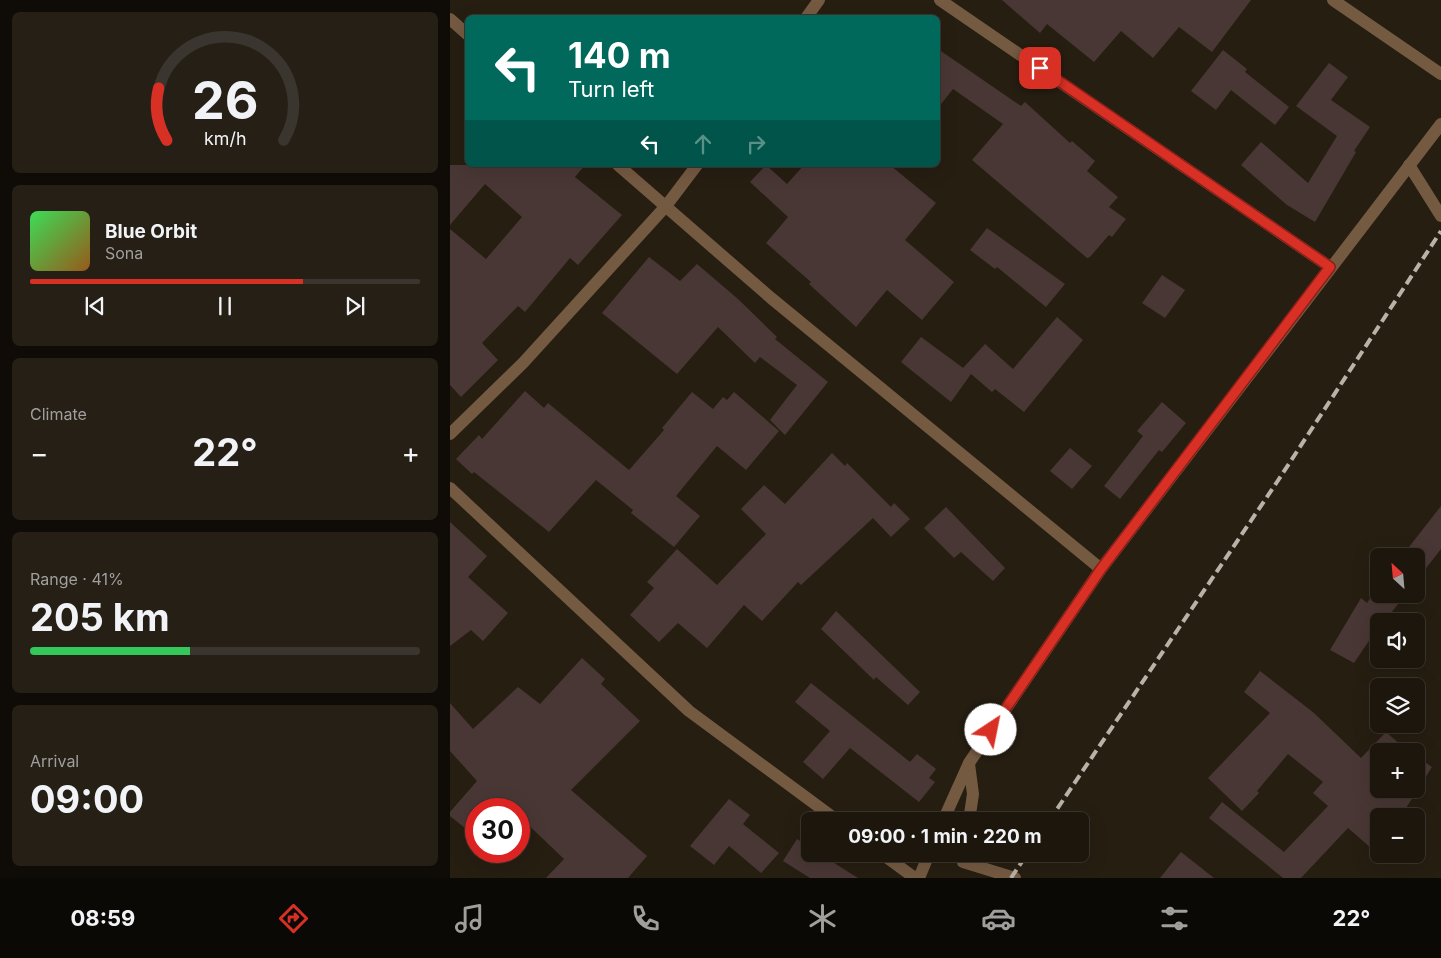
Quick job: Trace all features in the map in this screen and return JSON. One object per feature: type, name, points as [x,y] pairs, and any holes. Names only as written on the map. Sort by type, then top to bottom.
[{"type":"street","points":[[808,15],[819,0]]},
{"type":"street","points":[[940,0],[1330,267]]},
{"type":"street","points":[[1333,0],[1441,74]]},
{"type":"street","points":[[450,20],[465,32]]},
{"type":"street","points":[[948,812],[969,763],[1101,569],[1441,124]]},
{"type":"street","points":[[1409,165],[1441,216]]},
{"type":"street","points":[[620,167],[771,298],[1101,569]]},
{"type":"street","points":[[450,434],[523,363],[666,206],[695,167]]},
{"type":"street","points":[[450,488],[690,711],[826,812]]},
{"type":"street","points":[[969,763],[973,794],[970,812]]},
{"type":"street","points":[[893,862],[914,878]]},
{"type":"street","points":[[919,878],[926,862]]},
{"type":"street","points":[[963,862],[1015,878]]},
{"type":"building","points":[[1002,0],[1251,0],[1212,52],[1179,27],[1153,58],[1121,31],[1094,62],[1047,24],[1040,33]]},
{"type":"building","points":[[940,50],[1021,106],[1025,102],[1070,143],[1072,141],[1095,161],[1087,171],[1118,197],[1109,207],[1126,219],[1112,237],[1109,235],[1087,258],[972,160],[1003,124],[953,89],[940,105]]},
{"type":"building","points":[[1223,50],[1247,69],[1245,72],[1289,107],[1275,125],[1231,90],[1216,110],[1191,91]]},
{"type":"building","points":[[1329,63],[1348,77],[1331,100],[1370,127],[1354,151],[1356,152],[1315,222],[1287,205],[1241,165],[1261,142],[1308,183],[1337,136],[1296,106]]},
{"type":"building","points":[[450,165],[465,165],[465,167],[583,167],[575,177],[622,215],[578,265],[570,258],[525,312],[518,306],[482,343],[498,360],[461,397],[450,385],[450,229],[486,259],[522,217],[485,184],[450,225]]},
{"type":"building","points":[[764,167],[768,167],[787,184],[802,167],[892,167],[936,203],[905,240],[954,282],[922,320],[887,290],[856,327],[809,284],[811,282],[766,243],[788,217],[750,182]]},
{"type":"building","points":[[987,228],[1065,284],[1046,307],[997,267],[995,269],[970,250]]},
{"type":"building","points":[[649,257],[680,281],[697,264],[738,299],[777,337],[775,339],[828,382],[785,435],[770,420],[797,385],[760,357],[755,363],[718,327],[677,374],[602,313]]},
{"type":"building","points":[[1162,275],[1185,290],[1165,318],[1142,303]]},
{"type":"building","points":[[1057,317],[1083,340],[1024,412],[995,389],[992,392],[971,374],[951,402],[901,362],[921,337],[963,368],[985,344],[1013,369]]},
{"type":"building","points":[[525,391],[544,408],[548,403],[629,470],[664,430],[662,428],[692,392],[713,409],[723,397],[727,400],[734,392],[779,431],[746,470],[717,446],[676,496],[700,516],[674,547],[631,513],[633,510],[596,480],[549,532],[474,472],[472,474],[456,459],[479,435],[482,439]]},
{"type":"building","points":[[1162,402],[1186,423],[1162,452],[1159,450],[1120,499],[1104,486],[1143,436],[1137,431]]},
{"type":"building","points":[[1070,448],[1092,466],[1072,489],[1050,471]]},
{"type":"building","points":[[832,453],[845,466],[847,463],[891,507],[894,503],[910,519],[891,537],[873,518],[801,585],[798,582],[762,621],[744,605],[707,648],[678,623],[659,642],[630,615],[654,588],[647,582],[677,549],[717,585],[766,534],[741,509],[764,485],[785,504]]},
{"type":"building","points":[[1441,506],[1441,549],[1425,569],[1425,548],[1408,548]]},
{"type":"building","points":[[946,507],[1005,568],[993,581],[961,552],[954,558],[924,528]]},
{"type":"building","points":[[450,522],[487,556],[468,577],[508,613],[483,641],[471,630],[450,646]]},
{"type":"building","points":[[1361,598],[1367,603],[1370,599],[1370,603],[1399,603],[1391,613],[1370,613],[1370,639],[1354,663],[1330,650]]},
{"type":"building","points":[[836,611],[920,692],[908,705],[876,677],[874,680],[821,629]]},
{"type":"building","points":[[582,658],[605,679],[601,684],[640,721],[571,790],[647,856],[628,878],[546,878],[564,859],[530,827],[530,798],[465,798],[465,828],[450,816],[450,812],[477,781],[450,751],[450,703],[473,729],[518,687],[540,704]]},
{"type":"building","points":[[1260,671],[1314,713],[1361,758],[1370,749],[1370,798],[1412,798],[1406,808],[1370,808],[1370,847],[1348,828],[1301,878],[1283,878],[1209,818],[1222,802],[1284,852],[1328,806],[1313,793],[1323,782],[1288,754],[1257,791],[1259,793],[1242,811],[1208,778],[1270,713],[1244,692]]},
{"type":"building","points":[[811,683],[910,762],[917,754],[936,769],[929,778],[935,782],[919,802],[850,748],[823,779],[803,762],[830,731],[795,702]]},
{"type":"building","points":[[1385,733],[1399,743],[1375,743]]},
{"type":"building","points":[[1425,762],[1432,767],[1425,778]]},
{"type":"building","points":[[729,799],[750,815],[743,824],[779,853],[761,873],[729,846],[714,865],[690,846]]},
{"type":"building","points":[[797,839],[801,841],[801,862],[833,862],[858,878],[810,878],[783,861]]},
{"type":"building","points":[[1181,852],[1214,878],[1160,878]]},
{"type":"railway","points":[[1055,812],[1277,482],[1441,231]]},
{"type":"railway","points":[[1011,878],[1022,862]]},
{"type":"route","points":[[991,730],[1101,569],[1330,267],[1040,68]]}]
